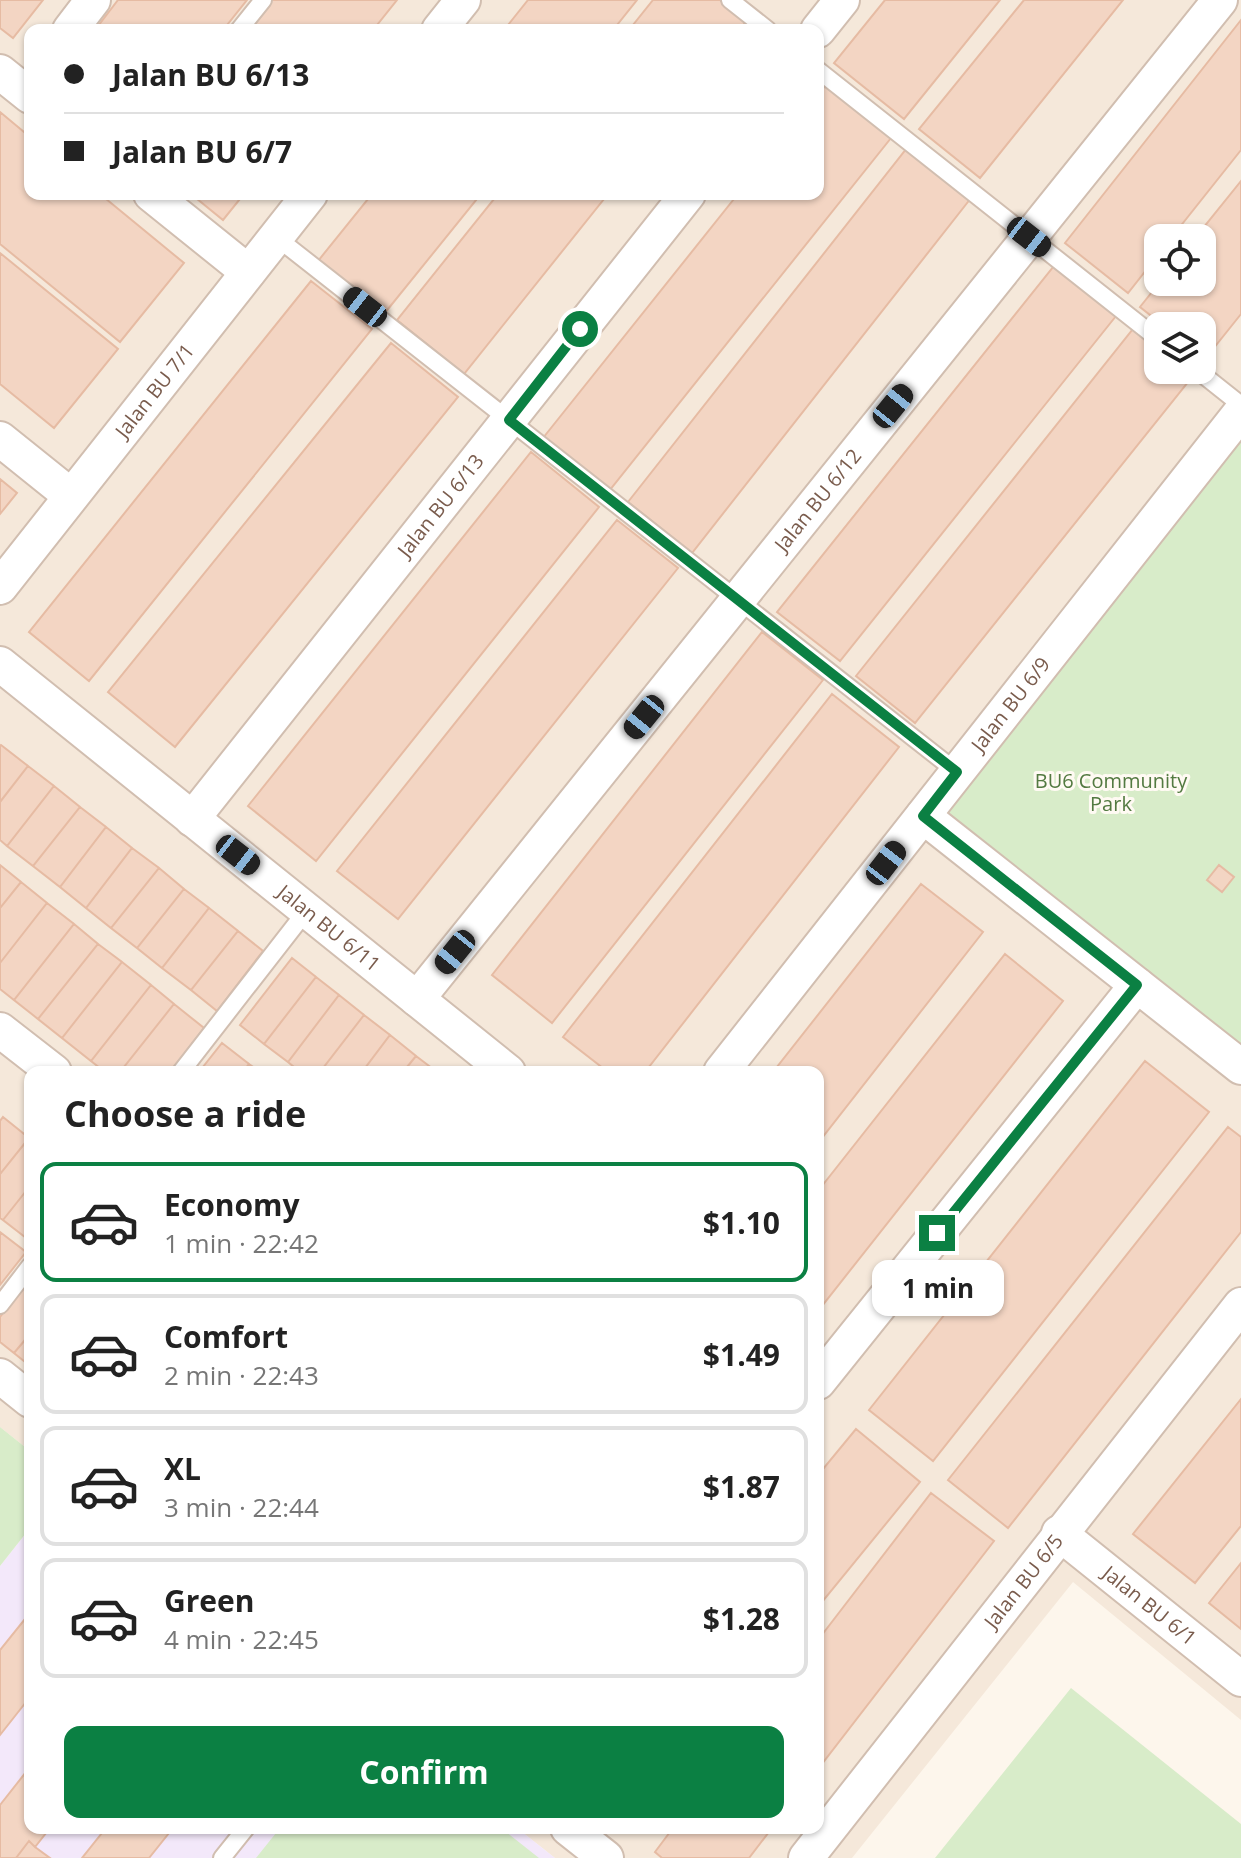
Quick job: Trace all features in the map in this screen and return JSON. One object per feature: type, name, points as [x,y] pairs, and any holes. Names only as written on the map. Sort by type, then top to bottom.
[{"type":"street","points":[[75,24],[93,0]]},
{"type":"street","points":[[444,24],[463,0]]},
{"type":"street","points":[[823,24],[842,0]]},
{"type":"street","name":"Jalan BU 6/12","points":[[417,999],[1220,0]]},
{"type":"street","points":[[158,200],[248,272]]},
{"type":"street","name":"Jalan BU 7/1","points":[[0,587],[305,200]]},
{"type":"street","name":"Jalan BU 6/13","points":[[192,819],[683,200]]},
{"type":"street","name":"Jalan BU 6/9","points":[[726,1066],[1241,412]]},
{"type":"street","points":[[0,439],[71,496]]},
{"type":"street","name":"Jalan BU 6/11","points":[[0,664],[501,1066]]},
{"type":"street","points":[[923,816],[1241,1067]]},
{"type":"street","points":[[824,1375],[1137,985]]},
{"type":"street","points":[[0,1030],[46,1066]]},
{"type":"street","name":"Jalan BU 6/5","points":[[806,1858],[1241,1305]]},
{"type":"street","points":[[0,1376],[24,1395]]},
{"type":"street","name":"Jalan BU 6/1","points":[[1059,1533],[1241,1679]]},
{"type":"street","points":[[576,1834],[606,1858]]},
{"type":"lane","points":[[244,24],[263,0]]},
{"type":"lane","points":[[730,0],[760,24]]},
{"type":"lane","points":[[824,75],[1144,328]]},
{"type":"lane","points":[[276,237],[957,772]]},
{"type":"lane","points":[[1215,384],[1241,405]]},
{"type":"lane","points":[[186,1066],[307,910]]},
{"type":"lane","points":[[0,1305],[24,1274]]},
{"type":"lane","points":[[222,1858],[241,1834]]},
{"type":"shaded area","points":[[0,0],[1241,0],[1241,1720],[1073,1582],[852,1858],[555,1858],[525,1834],[824,1834],[824,1066],[24,1066],[24,1446],[0,1427]]},
{"type":"shaded area","points":[[24,1536],[24,1834],[525,1834],[555,1858],[0,1858],[0,1566]]},
{"type":"green space","name":"BU6 Community Park","points":[[1241,422],[1241,1061],[930,815]]},
{"type":"green space","points":[[0,1427],[24,1446],[24,1536],[0,1566]]},
{"type":"green space","points":[[1071,1688],[1241,1824],[1241,1858],[935,1858]]},
{"type":"green space","points":[[275,1834],[509,1834],[539,1858],[256,1858]]},
{"type":"building","points":[[0,0],[43,0],[13,38],[0,28]]},
{"type":"building","points":[[118,0],[247,0],[228,24],[100,24]]},
{"type":"building","points":[[268,0],[397,0],[378,24],[249,24]]},
{"type":"building","points":[[528,0],[637,0],[618,24],[509,24]]},
{"type":"building","points":[[653,0],[720,0],[746,21],[744,24],[634,24]]},
{"type":"building","points":[[885,0],[1000,0],[904,119],[834,63]]},
{"type":"building","points":[[1024,0],[1123,0],[980,178],[919,129]]},
{"type":"building","points":[[1241,20],[1241,150],[1182,224],[1144,224],[1144,273],[1128,293],[1065,243]]},
{"type":"building","points":[[824,87],[891,138],[609,491],[543,438],[733,200],[824,200]]},
{"type":"building","points":[[0,112],[24,132],[24,200],[107,200],[184,263],[120,342],[0,244]]},
{"type":"building","points":[[907,148],[971,198],[692,553],[628,502]]},
{"type":"building","points":[[1241,181],[1241,314],[1216,345],[1216,312],[1146,312],[1140,307],[1149,296],[1216,296],[1216,224],[1206,224]]},
{"type":"building","points":[[198,200],[239,200],[223,220]]},
{"type":"building","points":[[367,200],[476,200],[384,314],[318,261]]},
{"type":"building","points":[[493,200],[603,200],[464,374],[397,320]]},
{"type":"building","points":[[0,253],[118,349],[54,428],[0,384]]},
{"type":"building","points":[[1054,266],[1116,316],[840,661],[777,612]]},
{"type":"building","points":[[311,281],[372,329],[89,681],[29,632]]},
{"type":"building","points":[[1133,329],[1144,338],[1144,384],[1186,384],[915,723],[856,676]]},
{"type":"building","points":[[391,343],[458,397],[175,747],[108,692]]},
{"type":"building","points":[[531,452],[599,507],[316,861],[248,806]]},
{"type":"building","points":[[0,479],[17,493],[0,514]]},
{"type":"building","points":[[617,520],[678,568],[398,919],[337,871]]},
{"type":"building","points":[[762,632],[823,680],[552,1023],[492,975]]},
{"type":"building","points":[[832,694],[899,747],[650,1066],[600,1066],[563,1037]]},
{"type":"building","points":[[0,746],[28,766],[0,802]]},
{"type":"building","points":[[28,766],[54,786],[7,846],[0,840],[0,802]]},
{"type":"building","points":[[54,786],[80,807],[33,866],[7,846]]},
{"type":"building","points":[[80,807],[106,827],[60,887],[33,866]]},
{"type":"building","points":[[106,827],[132,848],[86,908],[60,887]]},
{"type":"building","points":[[132,848],[159,868],[111,928],[86,908]]},
{"type":"building","points":[[0,865],[21,882],[0,908]]},
{"type":"building","points":[[1219,865],[1234,877],[1222,892],[1207,880]]},
{"type":"building","points":[[159,868],[184,889],[137,948],[111,928]]},
{"type":"building","points":[[21,882],[47,903],[0,963],[0,908]]},
{"type":"building","points":[[921,884],[983,932],[824,1135],[824,1066],[778,1066]]},
{"type":"building","points":[[184,889],[209,908],[162,968],[137,948]]},
{"type":"building","points":[[47,903],[74,924],[14,1000],[0,989],[0,963]]},
{"type":"building","points":[[209,908],[238,931],[191,990],[162,968]]},
{"type":"building","points":[[74,924],[98,944],[38,1019],[14,1000]]},
{"type":"building","points":[[238,931],[263,951],[217,1011],[191,990]]},
{"type":"building","points":[[98,944],[122,962],[62,1038],[38,1019]]},
{"type":"building","points":[[1005,954],[1063,1001],[824,1303],[824,1183]]},
{"type":"building","points":[[292,958],[316,977],[264,1044],[240,1025]]},
{"type":"building","points":[[122,962],[151,985],[91,1061],[62,1038]]},
{"type":"building","points":[[316,977],[339,995],[288,1062],[264,1044]]},
{"type":"building","points":[[151,985],[174,1004],[125,1066],[97,1066],[91,1061]]},
{"type":"building","points":[[339,995],[364,1015],[325,1066],[293,1066],[288,1062]]},
{"type":"building","points":[[174,1004],[204,1028],[175,1066],[125,1066]]},
{"type":"building","points":[[364,1015],[390,1035],[367,1066],[325,1066]]},
{"type":"building","points":[[390,1035],[416,1056],[408,1066],[367,1066]]},
{"type":"building","points":[[222,1043],[249,1064],[248,1066],[204,1066]]},
{"type":"building","points":[[416,1056],[429,1066],[408,1066]]},
{"type":"building","points":[[1145,1061],[1209,1112],[933,1461],[869,1410]]},
{"type":"building","points":[[3,1117],[24,1134],[24,1144],[0,1174],[0,1121]]},
{"type":"building","points":[[1228,1127],[1241,1137],[1241,1232],[1008,1528],[948,1480]]},
{"type":"building","points":[[24,1144],[24,1194],[3,1220],[0,1218],[0,1174]]},
{"type":"building","points":[[24,1194],[24,1236],[3,1220]]},
{"type":"building","points":[[0,1232],[24,1250],[24,1255],[0,1285]]},
{"type":"building","points":[[24,1287],[24,1341],[14,1353],[0,1342],[0,1317]]},
{"type":"building","points":[[24,1341],[24,1361],[14,1353]]},
{"type":"building","points":[[1241,1399],[1241,1526],[1195,1583],[1133,1534]]},
{"type":"building","points":[[856,1429],[920,1482],[824,1600],[824,1468]]},
{"type":"building","points":[[931,1493],[994,1541],[824,1761],[824,1632]]},
{"type":"building","points":[[1241,1563],[1241,1629],[1209,1603]]},
{"type":"building","points":[[24,1620],[24,1705],[0,1735],[0,1650]]},
{"type":"building","points":[[24,1775],[24,1834],[45,1834],[35,1847],[29,1841],[16,1858],[0,1858],[0,1805]]},
{"type":"building","points":[[101,1834],[168,1834],[149,1858],[82,1858]]},
{"type":"building","points":[[668,1834],[767,1834],[749,1858],[662,1858],[655,1852]]},
{"type":"building","points":[[29,1841],[35,1847],[50,1858],[16,1858]]},
{"type":"route","points":[[580,329],[509,420],[957,772],[923,816],[1137,985],[937,1233]]}]
